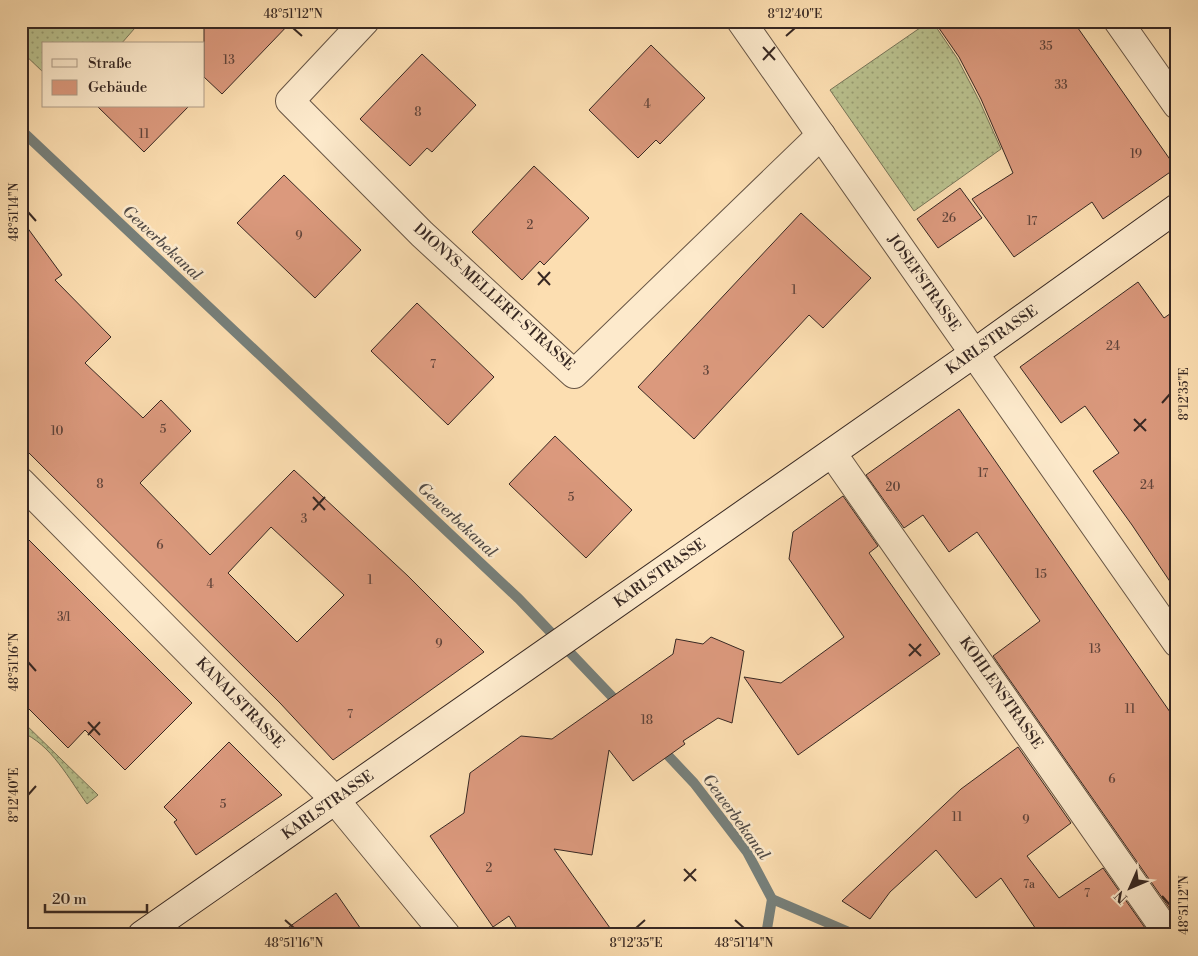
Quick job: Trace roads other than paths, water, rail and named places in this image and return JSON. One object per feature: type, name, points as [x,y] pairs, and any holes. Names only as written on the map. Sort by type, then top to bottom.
[{"type":"street","name":"DIONYS-MELLERT-STRASSE","points":[[365,21],[290,101],[422,234],[574,374],[821,135]]},
{"type":"street","name":"JOSEFSTRASSE","points":[[741,21],[1177,642]]},
{"type":"street","points":[[1118,21],[1177,105]]},
{"type":"street","name":"KARLSTRASSE","points":[[142,935],[973,354],[1177,208]]},
{"type":"street","name":"KOHLENSTRASSE","points":[[832,452],[1169,935]]},
{"type":"street","name":"KANALSTRASSE","points":[[21,482],[335,800],[446,935]]},
{"type":"waterway","name":"Gewerbekanal","points":[[21,130],[519,599],[621,706]]},
{"type":"waterway","name":"Gewerbekanal","points":[[660,747],[694,783],[747,852],[772,899],[856,935]]},
{"type":"waterway","points":[[766,935],[772,899]]}]
